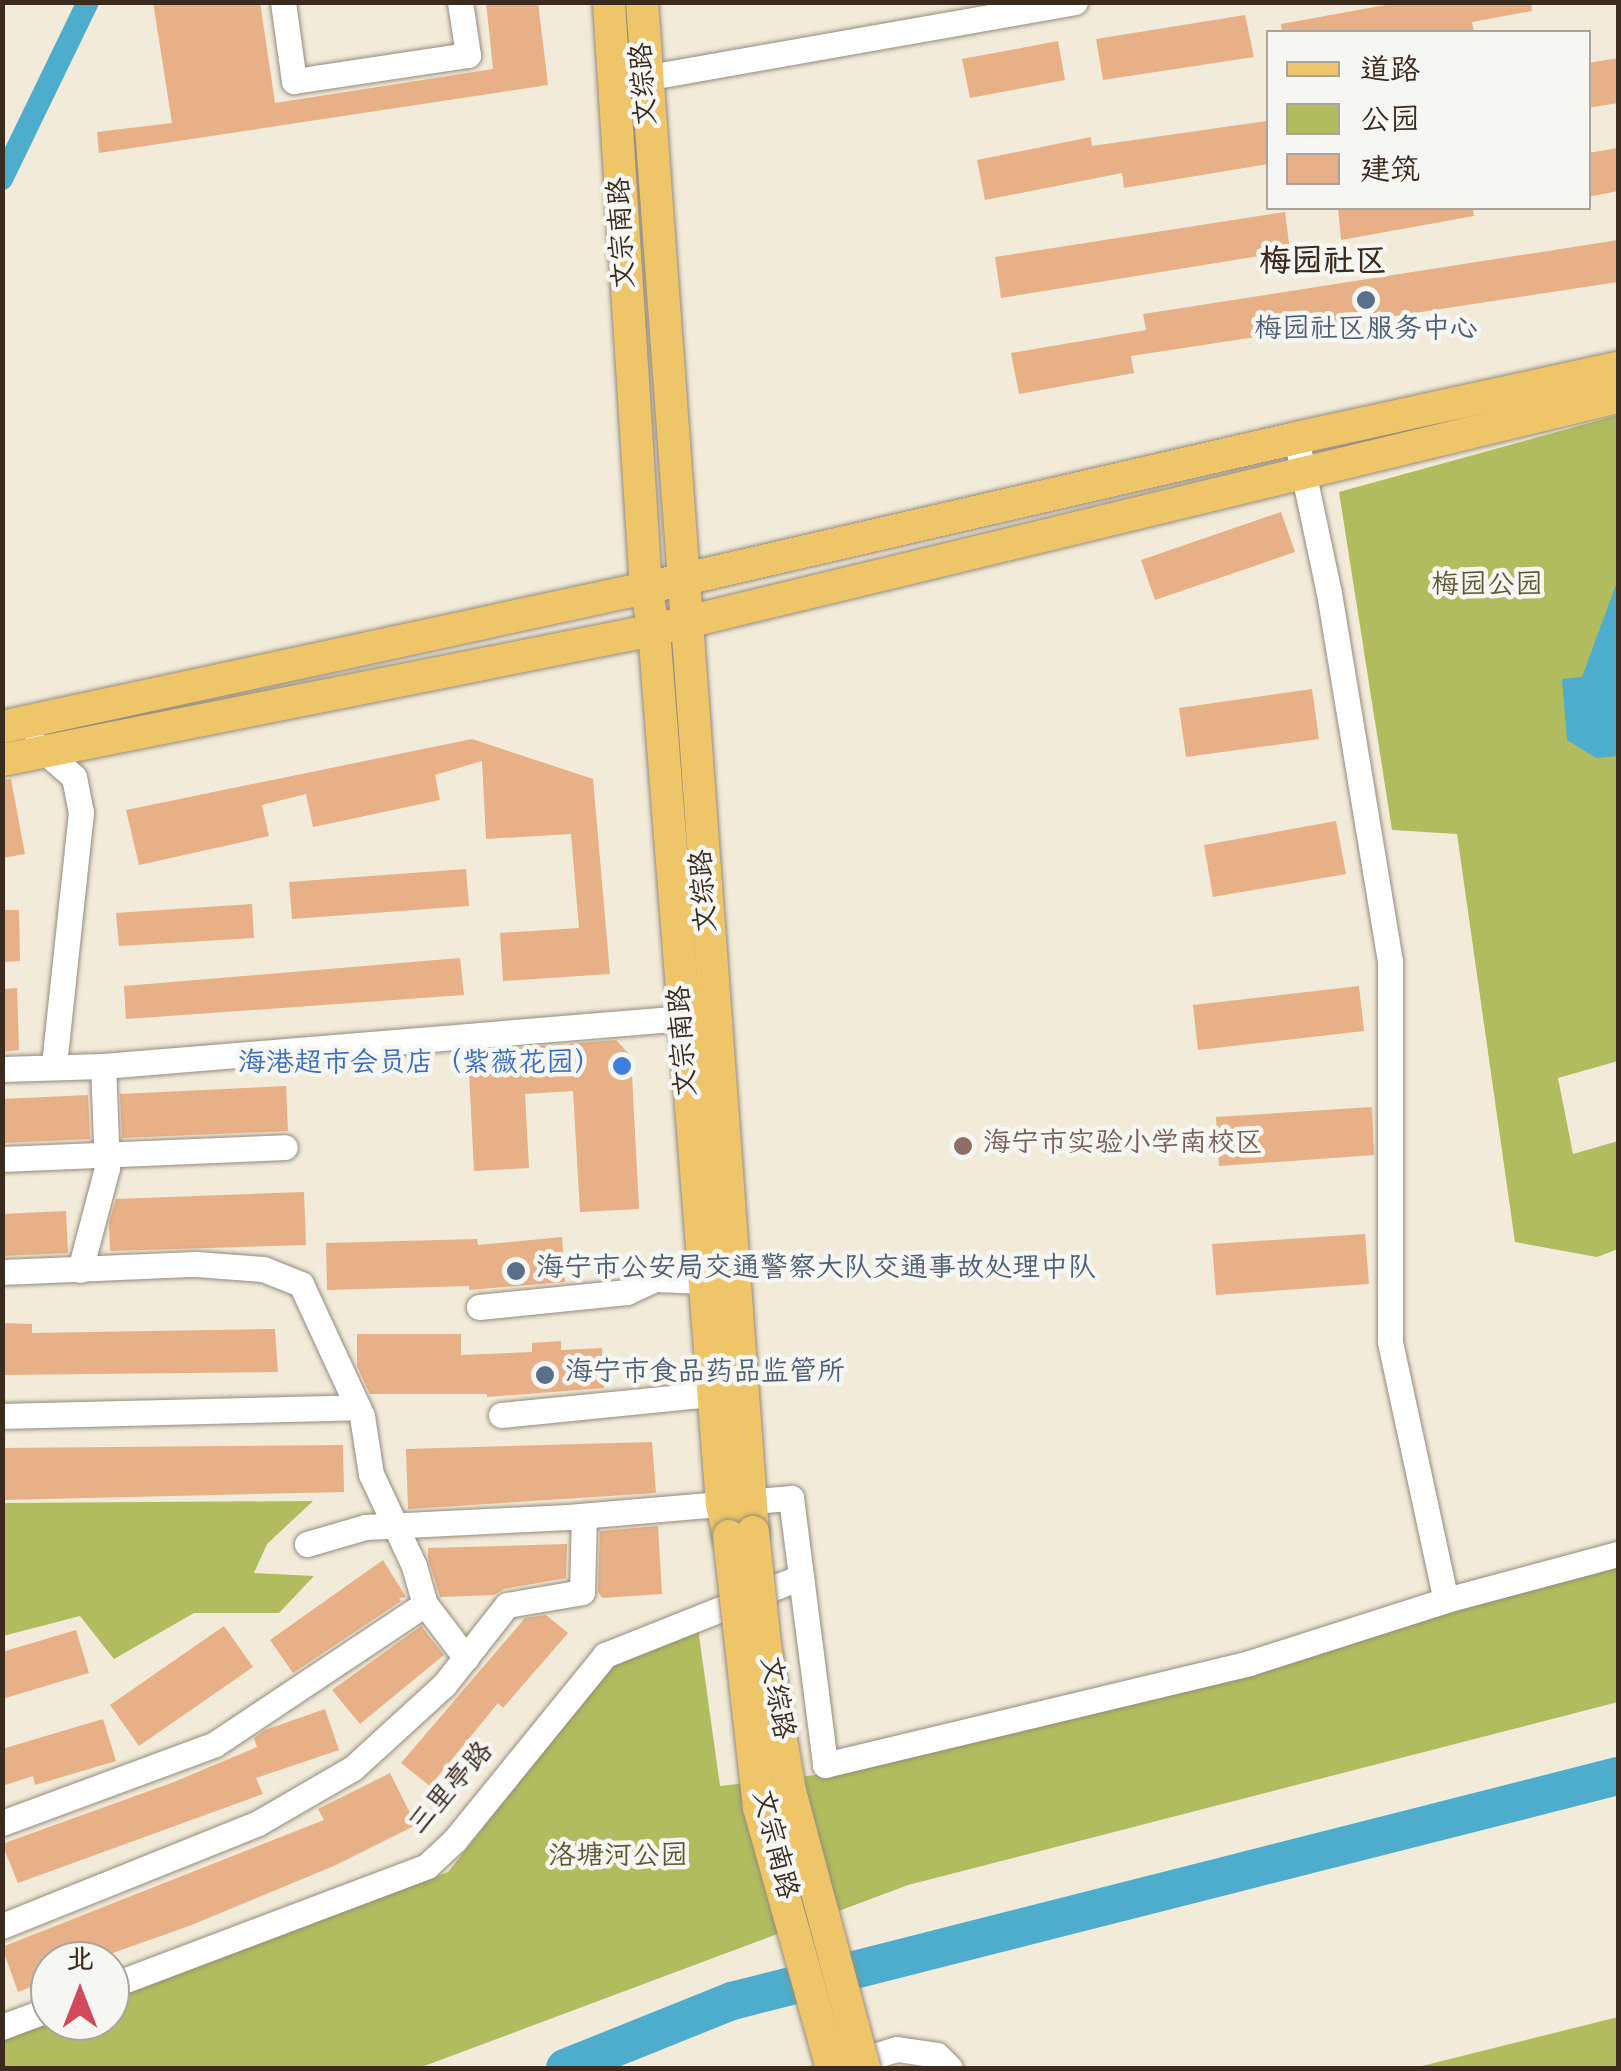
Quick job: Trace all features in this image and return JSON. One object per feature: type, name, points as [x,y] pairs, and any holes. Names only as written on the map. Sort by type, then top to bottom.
[{"type":"main road","name":"文宗南路","points":[[608,2],[631,80],[646,588],[654,630],[714,1394],[738,1519],[759,1806],[832,2068]]},
{"type":"main road","name":"文综路","points":[[642,2],[631,80],[686,579],[738,1519],[790,1791],[864,2068]]},
{"type":"main road","points":[[12,725],[646,588],[1618,368]]},
{"type":"main road","points":[[2,760],[654,630],[1618,396]]},
{"type":"street","points":[[283,2],[294,81],[468,55],[460,2]]},
{"type":"street","points":[[631,80],[1075,2]]},
{"type":"street","points":[[1296,438],[1330,593],[1390,961],[1390,1342],[1446,1600]]},
{"type":"street","points":[[12,725],[74,777],[81,812],[54,1066]]},
{"type":"street","points":[[2,1069],[103,1066],[684,1018]]},
{"type":"street","points":[[80,1270],[88,1251],[106,1156],[103,1066]]},
{"type":"street","points":[[2,1160],[285,1147]]},
{"type":"street","points":[[2,1272],[196,1264],[263,1270],[301,1284],[358,1406],[371,1474],[414,1566],[425,1604],[466,1658]]},
{"type":"street","points":[[479,1307],[627,1292],[655,1278],[705,1281]]},
{"type":"street","points":[[502,1415],[714,1394]]},
{"type":"street","points":[[2,1416],[358,1406]]},
{"type":"street","points":[[307,1544],[365,1526],[584,1516],[738,1519],[791,1498],[825,1765],[1249,1663],[1446,1600],[1618,1554]]},
{"type":"street","points":[[2,1926],[258,1823],[354,1768],[444,1685],[506,1605],[582,1592],[584,1516]]},
{"type":"street","name":"三里亭路","points":[[130,1978],[426,1866],[454,1842],[605,1654],[801,1577]]},
{"type":"street","points":[[2,1824],[215,1744],[425,1604]]},
{"type":"street","points":[[2,2027],[30,2016]]},
{"type":"street","points":[[832,2068],[897,2049],[936,2055],[950,2068]]},
{"type":"green space","name":"梅园公园","points":[[1618,415],[1618,1061],[1558,1078],[1573,1154],[1618,1141],[1618,1249],[1597,1257],[1515,1242],[1457,834],[1392,830],[1339,492]]},
{"type":"green space","points":[[313,1501],[267,1544],[254,1573],[314,1576],[279,1613],[194,1613],[114,1659],[80,1616],[3,1636],[3,1503]]},
{"type":"green space","name":"洛塘河公园","points":[[1618,1567],[1618,1702],[908,1885],[419,2068],[3,2068],[3,2040],[30,2030],[30,2041],[130,2041],[130,1991],[448,1872],[612,1666],[698,1628],[720,1786],[832,1773]]},
{"type":"green space","points":[[1618,2017],[1618,2068],[1414,2068]]},
{"type":"water","points":[[1618,579],[1618,756],[1596,758],[1567,740],[1562,679],[1582,677]]},
{"type":"building","points":[[153,2],[260,2],[275,103],[493,69],[486,2],[538,2],[548,85],[99,153],[97,132],[172,123]]},
{"type":"building","points":[[1402,2],[1531,2],[1532,11],[1472,22],[1474,30],[1282,30],[1281,24]]},
{"type":"building","points":[[1245,15],[1254,57],[1103,80],[1096,39]]},
{"type":"building","points":[[1058,41],[1065,80],[970,98],[962,59]]},
{"type":"building","points":[[1618,58],[1618,103],[1591,108],[1591,62]]},
{"type":"building","points":[[1266,121],[1266,164],[1124,188],[1122,173],[985,200],[977,160],[1091,137],[1092,146]]},
{"type":"building","points":[[1618,148],[1618,191],[1591,196],[1591,152]]},
{"type":"building","points":[[1338,210],[1473,210],[1474,216],[1341,240]]},
{"type":"building","points":[[1285,212],[1290,251],[1001,298],[995,257]]},
{"type":"building","points":[[1618,240],[1618,282],[1131,356],[1134,373],[1019,394],[1011,353],[1146,330],[1143,314]]},
{"type":"building","points":[[1281,512],[1295,552],[1155,600],[1141,560]]},
{"type":"building","points":[[1312,689],[1319,739],[1186,757],[1179,708]]},
{"type":"building","points":[[472,739],[593,779],[610,974],[503,981],[500,933],[579,928],[571,834],[486,839],[482,761],[435,775],[440,800],[313,827],[306,794],[262,805],[269,836],[139,865],[126,810]]},
{"type":"building","points":[[11,779],[25,854],[2,858],[2,780]]},
{"type":"building","points":[[1336,821],[1346,874],[1213,897],[1204,845]]},
{"type":"building","points":[[466,869],[469,906],[292,919],[289,882]]},
{"type":"building","points":[[252,904],[254,938],[119,946],[116,913]]},
{"type":"building","points":[[2,910],[19,910],[20,961],[2,962]]},
{"type":"building","points":[[460,958],[464,995],[126,1019],[124,986]]},
{"type":"building","points":[[1359,986],[1364,1031],[1198,1050],[1193,1005]]},
{"type":"building","points":[[17,988],[19,1050],[2,1052],[2,989]]},
{"type":"building","points":[[616,1040],[631,1056],[639,1209],[580,1212],[573,1091],[525,1094],[529,1168],[474,1171],[468,1052]]},
{"type":"building","points":[[286,1086],[288,1131],[122,1138],[120,1094]]},
{"type":"building","points":[[88,1095],[90,1139],[2,1143],[2,1099]]},
{"type":"building","points":[[1372,1107],[1374,1155],[1219,1166],[1216,1117]]},
{"type":"building","points":[[304,1192],[306,1245],[110,1251],[109,1222],[116,1199]]},
{"type":"building","points":[[66,1211],[68,1253],[2,1256],[2,1214]]},
{"type":"building","points":[[1365,1234],[1369,1284],[1216,1295],[1212,1244]]},
{"type":"building","points":[[562,1237],[565,1282],[469,1290],[469,1286],[327,1290],[326,1243],[477,1239],[478,1245]]},
{"type":"building","points":[[2,1323],[32,1324],[32,1333],[275,1329],[278,1372],[2,1375]]},
{"type":"building","points":[[357,1334],[461,1334],[461,1355],[532,1352],[532,1343],[561,1341],[561,1350],[602,1348],[604,1388],[487,1397],[370,1394],[357,1366]]},
{"type":"building","points":[[652,1442],[656,1493],[408,1509],[406,1449]]},
{"type":"building","points":[[343,1445],[344,1492],[2,1500],[2,1448]]},
{"type":"building","points":[[658,1526],[662,1594],[602,1598],[598,1592],[600,1531]]},
{"type":"building","points":[[567,1544],[566,1578],[504,1589],[494,1595],[440,1597],[428,1558],[428,1548]]},
{"type":"building","points":[[383,1560],[406,1597],[399,1598],[401,1601],[293,1673],[270,1640]]},
{"type":"building","points":[[546,1615],[568,1633],[503,1708],[498,1703],[430,1786],[401,1763],[525,1618]]},
{"type":"building","points":[[224,1626],[253,1667],[139,1746],[110,1705]]},
{"type":"building","points":[[421,1626],[444,1655],[360,1724],[332,1690]]},
{"type":"building","points":[[76,1630],[89,1673],[2,1699],[2,1652]]},
{"type":"building","points":[[325,1709],[339,1750],[256,1778],[263,1794],[18,1883],[2,1844],[174,1782],[257,1747],[254,1738],[265,1730]]},
{"type":"building","points":[[103,1719],[116,1761],[35,1785],[33,1776],[2,1786],[2,1749]]},
{"type":"building","points":[[390,1773],[416,1825],[336,1865],[130,1947],[130,1941],[30,1941],[30,1988],[18,1992],[2,1947],[324,1820],[318,1809]]},
{"type":"waterway","points":[[2,179],[88,2]]},
{"type":"waterway","points":[[565,2068],[732,2001],[1618,1776]]},
{"type":"place","name":"梅园社区服务中心","points":[[1366,300]]},
{"type":"place","name":"海港超市会员店（紫薇花园）","points":[[622,1066]]},
{"type":"place","name":"海宁市实验小学南校区","points":[[963,1146]]},
{"type":"place","name":"海宁市公安局交通警察大队交通事故处理中队","points":[[516,1271]]},
{"type":"place","name":"海宁市食品药品监管所","points":[[545,1375]]},
{"type":"district","name":"梅园社区","points":[[1323,265]]}]
